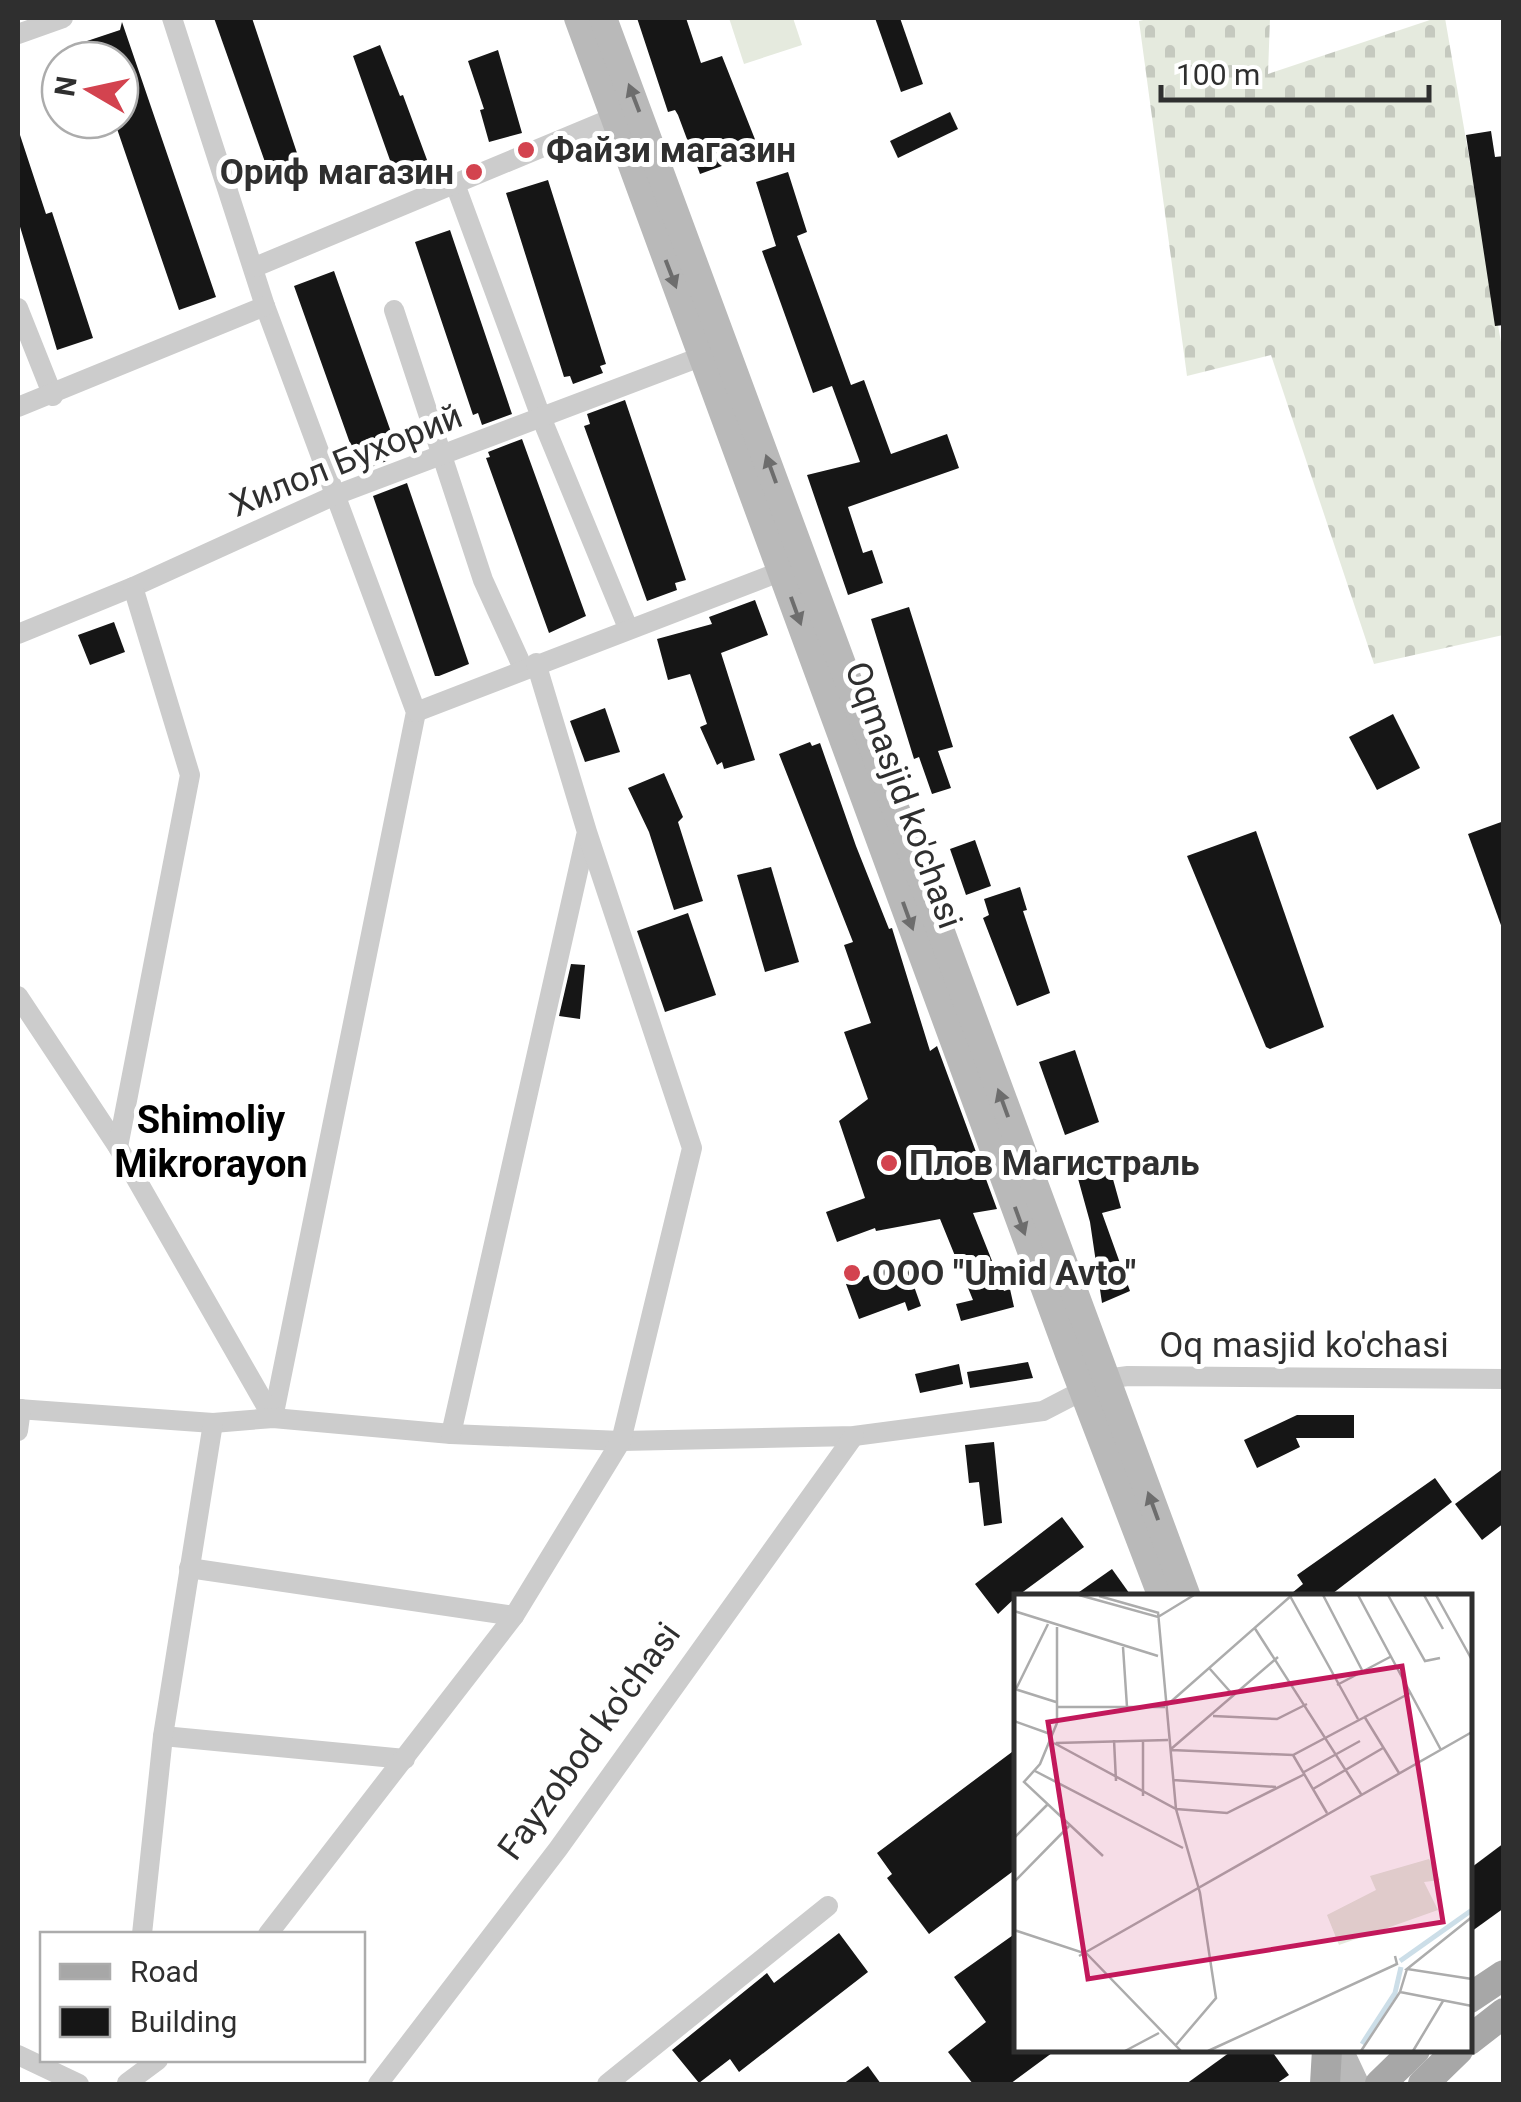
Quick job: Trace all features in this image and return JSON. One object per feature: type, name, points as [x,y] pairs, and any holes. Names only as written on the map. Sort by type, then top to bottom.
[{"type":"main road","name":"Oqmasjid ko'chasi","points":[[578,18],[615,117],[661,207],[1094,1384],[1161,1594]]},
{"type":"main road","name":"Oqmasjid ko'chasi","points":[[603,18],[703,356],[782,571],[1094,1384],[1186,1594]]},
{"type":"main road","points":[[1471,1997],[1504,1975]]},
{"type":"main road","points":[[1471,2039],[1504,2013]]},
{"type":"main road","points":[[1325,2084],[1326,2052]]},
{"type":"main road","points":[[1340,2052],[1355,2084]]},
{"type":"main road","points":[[1359,2052],[1377,2084],[1413,2052]]},
{"type":"main road","points":[[1423,2084],[1456,2052]]},
{"type":"street","points":[[18,34],[63,18]]},
{"type":"street","points":[[172,18],[266,306],[416,712],[273,1418]]},
{"type":"street","points":[[255,267],[615,117]]},
{"type":"street","points":[[455,184],[541,417],[628,628]]},
{"type":"street","points":[[18,408],[266,306]]},
{"type":"street","points":[[18,308],[53,396]]},
{"type":"street","points":[[270,1932],[514,1616],[621,1442],[692,1148],[530,666],[483,580],[394,310]]},
{"type":"street","name":"Хилол Бухорий","points":[[18,634],[133,587],[333,496],[703,356]]},
{"type":"street","points":[[416,712],[782,571]]},
{"type":"street","points":[[118,1148],[190,774],[133,587]]},
{"type":"street","points":[[451,1434],[587,832]]},
{"type":"street","points":[[18,999],[118,1148],[273,1418]]},
{"type":"street","name":"Oq masjid ko'chasi","points":[[1094,1384],[1128,1376],[1504,1379]]},
{"type":"street","points":[[18,1431],[19,1407],[213,1423],[273,1418],[451,1434],[621,1442],[854,1436],[1043,1410],[1094,1384]]},
{"type":"street","points":[[142,1932],[163,1736],[213,1423]]},
{"type":"street","name":"Fayzobod ko'chasi","points":[[378,2084],[558,1849],[854,1436]]},
{"type":"street","points":[[190,1568],[514,1616]]},
{"type":"street","points":[[163,1736],[405,1759]]},
{"type":"street","points":[[619,2081],[828,1906]]},
{"type":"street","points":[[18,2055],[79,2084]]},
{"type":"street","points":[[126,2084],[155,2062]]},
{"type":"green space","points":[[729,18],[793,18],[802,45],[744,64]]},
{"type":"green space","points":[[1270,18],[1268,74],[1445,18],[1503,354],[1503,635],[1374,664],[1271,355],[1187,376],[1139,21]]},
{"type":"building","points":[[214,18],[252,18],[302,168],[271,179]]},
{"type":"building","points":[[637,18],[686,18],[701,63],[722,56],[760,152],[700,174],[678,115],[675,110],[668,112]]},
{"type":"building","points":[[875,18],[900,18],[923,84],[901,92]]},
{"type":"building","points":[[122,22],[128,40],[90,40],[120,30]]},
{"type":"building","points":[[380,45],[430,168],[397,180],[353,56]]},
{"type":"building","points":[[498,50],[522,133],[489,142],[480,110],[484,109],[468,61]]},
{"type":"building","points":[[140,75],[216,297],[179,310],[121,140],[140,140]]},
{"type":"building","points":[[950,112],[958,129],[898,158],[890,141]]},
{"type":"building","points":[[1491,131],[1495,157],[1504,156],[1504,325],[1495,326],[1466,135]]},
{"type":"building","points":[[20,135],[46,214],[52,212],[93,338],[57,350],[18,220]]},
{"type":"building","points":[[788,172],[807,232],[797,236],[851,385],[864,380],[891,454],[947,434],[959,468],[848,507],[863,553],[872,550],[883,583],[848,595],[807,475],[860,462],[832,386],[813,393],[762,251],[776,246],[756,182]]},
{"type":"building","points":[[548,180],[606,364],[600,366],[603,373],[573,384],[570,376],[564,377],[506,193]]},
{"type":"building","points":[[450,230],[512,414],[482,425],[478,413],[473,415],[415,242]]},
{"type":"building","points":[[334,271],[397,449],[387,453],[389,460],[364,470],[357,463],[294,286]]},
{"type":"building","points":[[625,400],[686,580],[675,583],[677,590],[647,601],[584,426],[590,424],[587,414]]},
{"type":"building","points":[[522,439],[586,616],[549,633],[486,458],[490,457],[488,452]]},
{"type":"building","points":[[407,483],[469,664],[439,676],[435,676],[373,496]]},
{"type":"building","points":[[755,600],[768,635],[721,653],[755,760],[724,769],[722,762],[717,765],[700,727],[707,724],[690,674],[668,680],[657,639],[712,624],[709,617]]},
{"type":"building","points":[[909,607],[953,747],[938,751],[951,788],[932,794],[919,757],[914,759],[871,619]]},
{"type":"building","points":[[114,622],[125,652],[90,665],[78,635]]},
{"type":"building","points":[[605,708],[620,752],[585,762],[570,721]]},
{"type":"building","points":[[1393,714],[1420,768],[1377,790],[1349,737]]},
{"type":"building","points":[[810,742],[812,746],[820,743],[856,846],[889,929],[892,928],[930,1051],[937,1046],[997,1209],[973,1213],[1004,1291],[1010,1289],[1014,1307],[961,1321],[956,1304],[973,1300],[940,1219],[876,1231],[875,1228],[837,1242],[826,1212],[865,1198],[839,1121],[868,1099],[844,1032],[871,1023],[844,945],[853,942],[779,754]]},
{"type":"building","points":[[664,773],[683,817],[678,822],[703,901],[674,910],[649,832],[628,788]]},
{"type":"building","points":[[1504,821],[1504,927],[1502,928],[1468,834]]},
{"type":"building","points":[[1256,831],[1324,1027],[1270,1049],[1187,856]]},
{"type":"building","points":[[975,840],[991,886],[966,895],[950,849]]},
{"type":"building","points":[[771,867],[799,962],[765,972],[737,875]]},
{"type":"building","points":[[1020,887],[1027,910],[1023,911],[1050,993],[1017,1006],[983,918],[989,915],[984,899]]},
{"type":"building","points":[[688,913],[716,995],[665,1012],[637,931]]},
{"type":"building","points":[[571,964],[585,965],[580,1019],[559,1016]]},
{"type":"building","points":[[1075,1050],[1099,1122],[1065,1135],[1039,1062]]},
{"type":"building","points":[[1106,1154],[1121,1208],[1102,1213],[1130,1291],[1102,1303],[1090,1222],[1074,1164]]},
{"type":"building","points":[[904,1258],[921,1306],[908,1311],[905,1302],[859,1319],[846,1284]]},
{"type":"building","points":[[1028,1362],[1033,1378],[970,1388],[967,1372]]},
{"type":"building","points":[[959,1364],[963,1384],[920,1393],[915,1374]]},
{"type":"building","points":[[1297,1415],[1354,1415],[1354,1438],[1296,1438],[1300,1447],[1257,1468],[1244,1440]]},
{"type":"building","points":[[994,1442],[1002,1523],[984,1526],[979,1482],[969,1483],[965,1445]]},
{"type":"building","points":[[1504,1468],[1504,1523],[1482,1540],[1455,1504]]},
{"type":"building","points":[[1435,1478],[1452,1502],[1332,1594],[1291,1594],[1303,1584],[1297,1575]]},
{"type":"building","points":[[1062,1517],[1084,1547],[1020,1594],[1014,1594],[1014,1599],[998,1614],[975,1584]]},
{"type":"building","points":[[1112,1569],[1130,1594],[1076,1594]]},
{"type":"building","points":[[1014,1750],[1014,1870],[929,1934],[887,1878],[892,1874],[877,1853]]},
{"type":"building","points":[[1504,1843],[1504,1908],[1471,1932],[1471,1868]]},
{"type":"building","points":[[839,1933],[868,1972],[739,2072],[730,2059],[699,2083],[672,2050],[767,1973],[774,1983]]},
{"type":"building","points":[[1014,1934],[1014,2052],[1053,2052],[1010,2084],[973,2084],[948,2052],[986,2022],[954,1977]]},
{"type":"building","points":[[1230,2052],[1272,2052],[1289,2075],[1276,2084],[1186,2084]]},
{"type":"building","points":[[868,2066],[881,2084],[843,2084]]},
{"type":"place","name":"Файзи магазин","points":[[526,150]]},
{"type":"place","name":"Ориф магазин","points":[[474,172]]},
{"type":"place","name":"Плов Магистраль","points":[[889,1163]]},
{"type":"place","name":"ООО \"Umid Avto\"","points":[[852,1273]]},
{"type":"district","name":"Shimoliy Mikrorayon","points":[[211,1142]]}]
